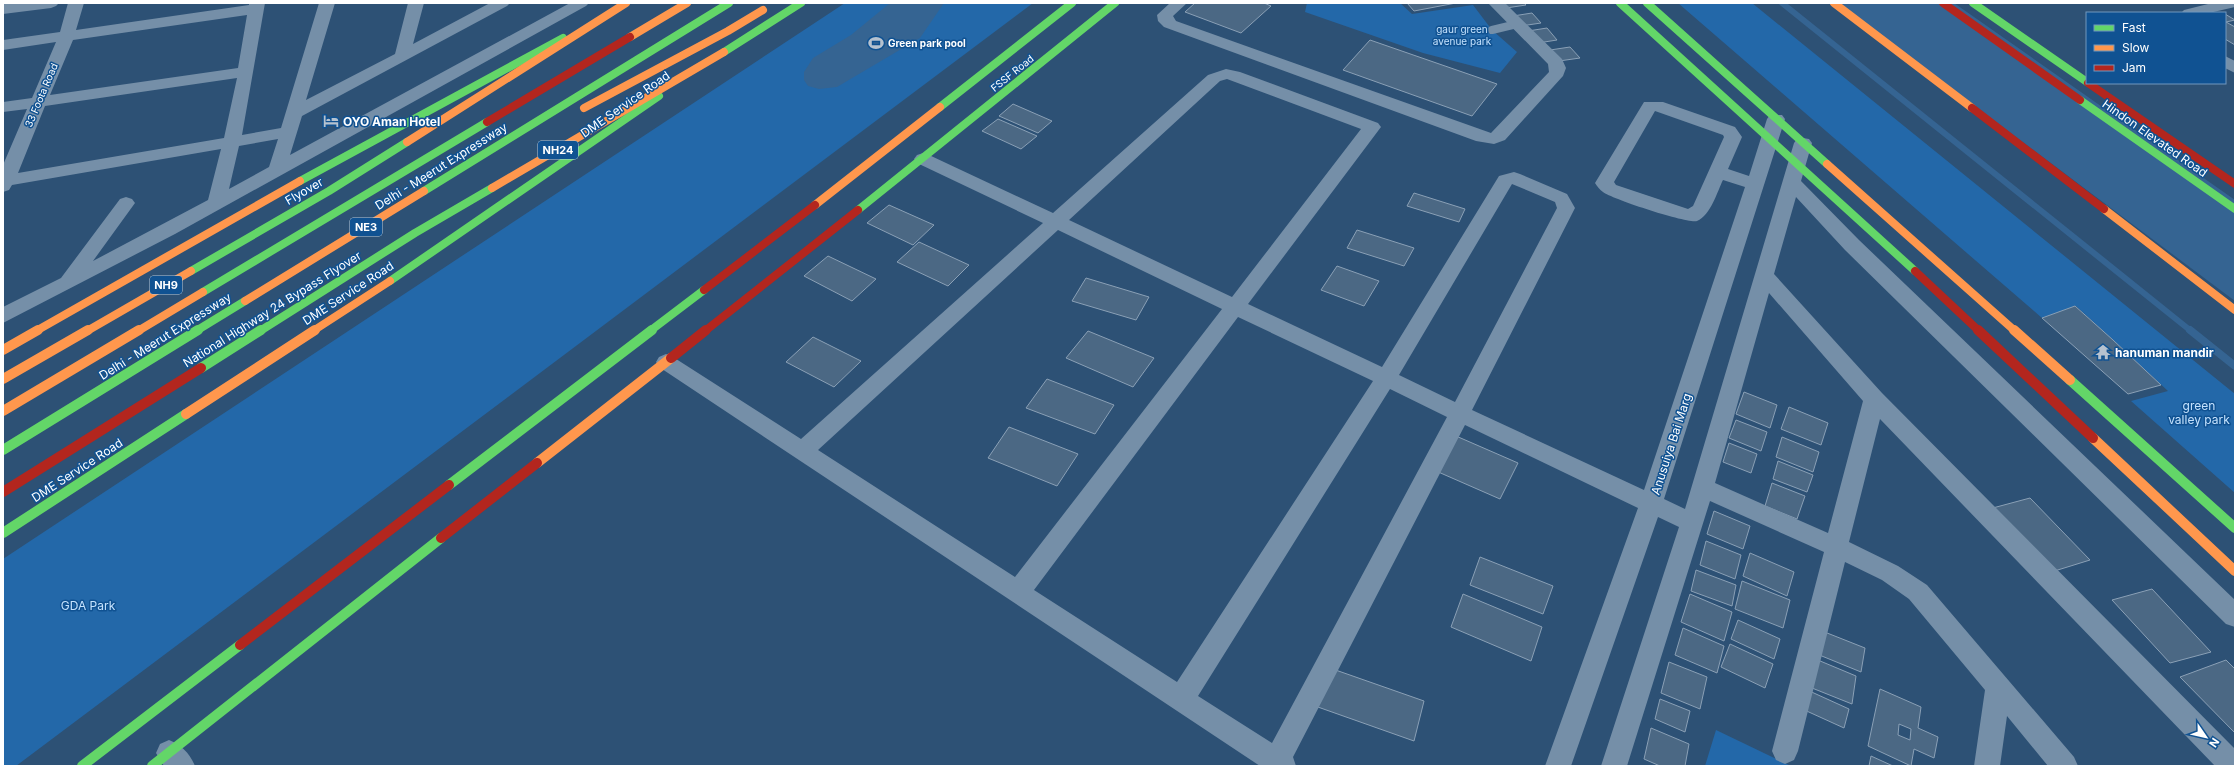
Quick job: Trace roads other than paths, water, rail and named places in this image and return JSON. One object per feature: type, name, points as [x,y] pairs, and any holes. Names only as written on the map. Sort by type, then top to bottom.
[{"type":"main road","points":[[3,350],[362,146],[626,3]]},
{"type":"main road","name":"Delhi - Meerut Expressway","points":[[3,411],[687,3]]},
{"type":"main road","name":"Delhi - Meerut Expressway","points":[[3,450],[729,3]]},
{"type":"main road","points":[[573,114],[728,31],[774,3]]},
{"type":"main road","points":[[701,66],[801,3]]},
{"type":"main road","points":[[82,766],[887,150],[1072,3]]},
{"type":"main road","name":"FSSF Road","points":[[168,762],[666,362],[923,159],[1115,3]]},
{"type":"main road","points":[[1620,3],[1904,261],[2235,571]]},
{"type":"main road","points":[[1647,3],[1776,120],[1797,163],[2235,528]]},
{"type":"main road","points":[[1834,3],[2235,310]]},
{"type":"main road","name":"Hindon Elevated Road","points":[[1943,3],[2235,210]]},
{"type":"main road","name":"Hindon Elevated Road","points":[[1973,3],[2086,82]]},
{"type":"main road","name":"Flyover","points":[[3,379],[329,191],[611,12]]},
{"type":"main road","points":[[492,119],[608,39]]},
{"type":"main road","name":"National Highway 24 Bypass Flyover","points":[[3,492],[414,233],[701,66]]},
{"type":"main road","name":"DME Service Road","points":[[3,533],[443,246],[701,66]]},
{"type":"main road","name":"Hindon Elevated Road","points":[[2089,84],[2235,184]]},
{"type":"main road","points":[[390,211],[531,136]]},
{"type":"street","points":[[3,9],[51,3]]},
{"type":"street","name":"33 Foota Road","points":[[4,183],[67,35],[76,3]]},
{"type":"street","points":[[277,171],[327,3]]},
{"type":"street","points":[[402,56],[416,3]]},
{"type":"street","points":[[294,113],[502,3]]},
{"type":"street","points":[[3,316],[277,171],[581,3]]},
{"type":"street","points":[[1179,3],[1165,16],[1166,21],[1170,24],[1488,139],[1499,136],[1557,73],[1558,68],[1556,62],[1496,3]]},
{"type":"street","points":[[2194,12],[2232,5]]},
{"type":"street","points":[[3,45],[256,6],[246,72],[232,142],[216,202]]},
{"type":"street","points":[[2226,62],[2235,68]]},
{"type":"street","points":[[3,108],[246,72]]},
{"type":"street","points":[[803,451],[1214,78],[1234,75],[1372,127],[1018,592]]},
{"type":"street","points":[[1650,106],[1664,109],[1732,133],[1718,172],[1700,209],[1692,216],[1680,214],[1610,189],[1604,183],[1650,106]]},
{"type":"street","name":"Anusuiya Bai Marg","points":[[1558,766],[1651,504],[1776,120]]},
{"type":"street","points":[[4,183],[289,132]]},
{"type":"street","points":[[923,159],[1692,523]]},
{"type":"street","points":[[1614,766],[1692,523],[1701,487],[1797,163]]},
{"type":"street","points":[[1797,163],[1852,245],[2235,616]]},
{"type":"street","points":[[1718,172],[1755,184]]},
{"type":"street","points":[[666,362],[1280,764],[1566,208],[1565,203],[1561,198],[1514,178],[1505,180],[1386,378],[1181,699]]},
{"type":"street","points":[[68,281],[126,203]]},
{"type":"street","points":[[1764,276],[1874,399],[2233,766]]},
{"type":"street","points":[[1785,751],[1874,399]]},
{"type":"street","points":[[1701,487],[1836,547],[1890,573],[1918,592],[2064,766]]},
{"type":"street","points":[[1987,766],[1998,686]]},
{"type":"lane","points":[[1492,30],[1517,24]]},
{"type":"waterway","points":[[1782,3],[2191,331]]},
{"type":"waterway","points":[[2190,330],[2235,366]]},
{"type":"place","name":"Green park pool","points":[[876,43]]},
{"type":"place","name":"OYO Aman Hotel","points":[[331,121]]},
{"type":"place","name":"hanuman mandir","points":[[2103,352]]},
{"type":"park label","name":"gaur green avenue park","points":[[1462,34]]},
{"type":"park label","name":"green valley park","points":[[2199,412]]},
{"type":"park label","name":"GDA Park","points":[[88,605]]}]
